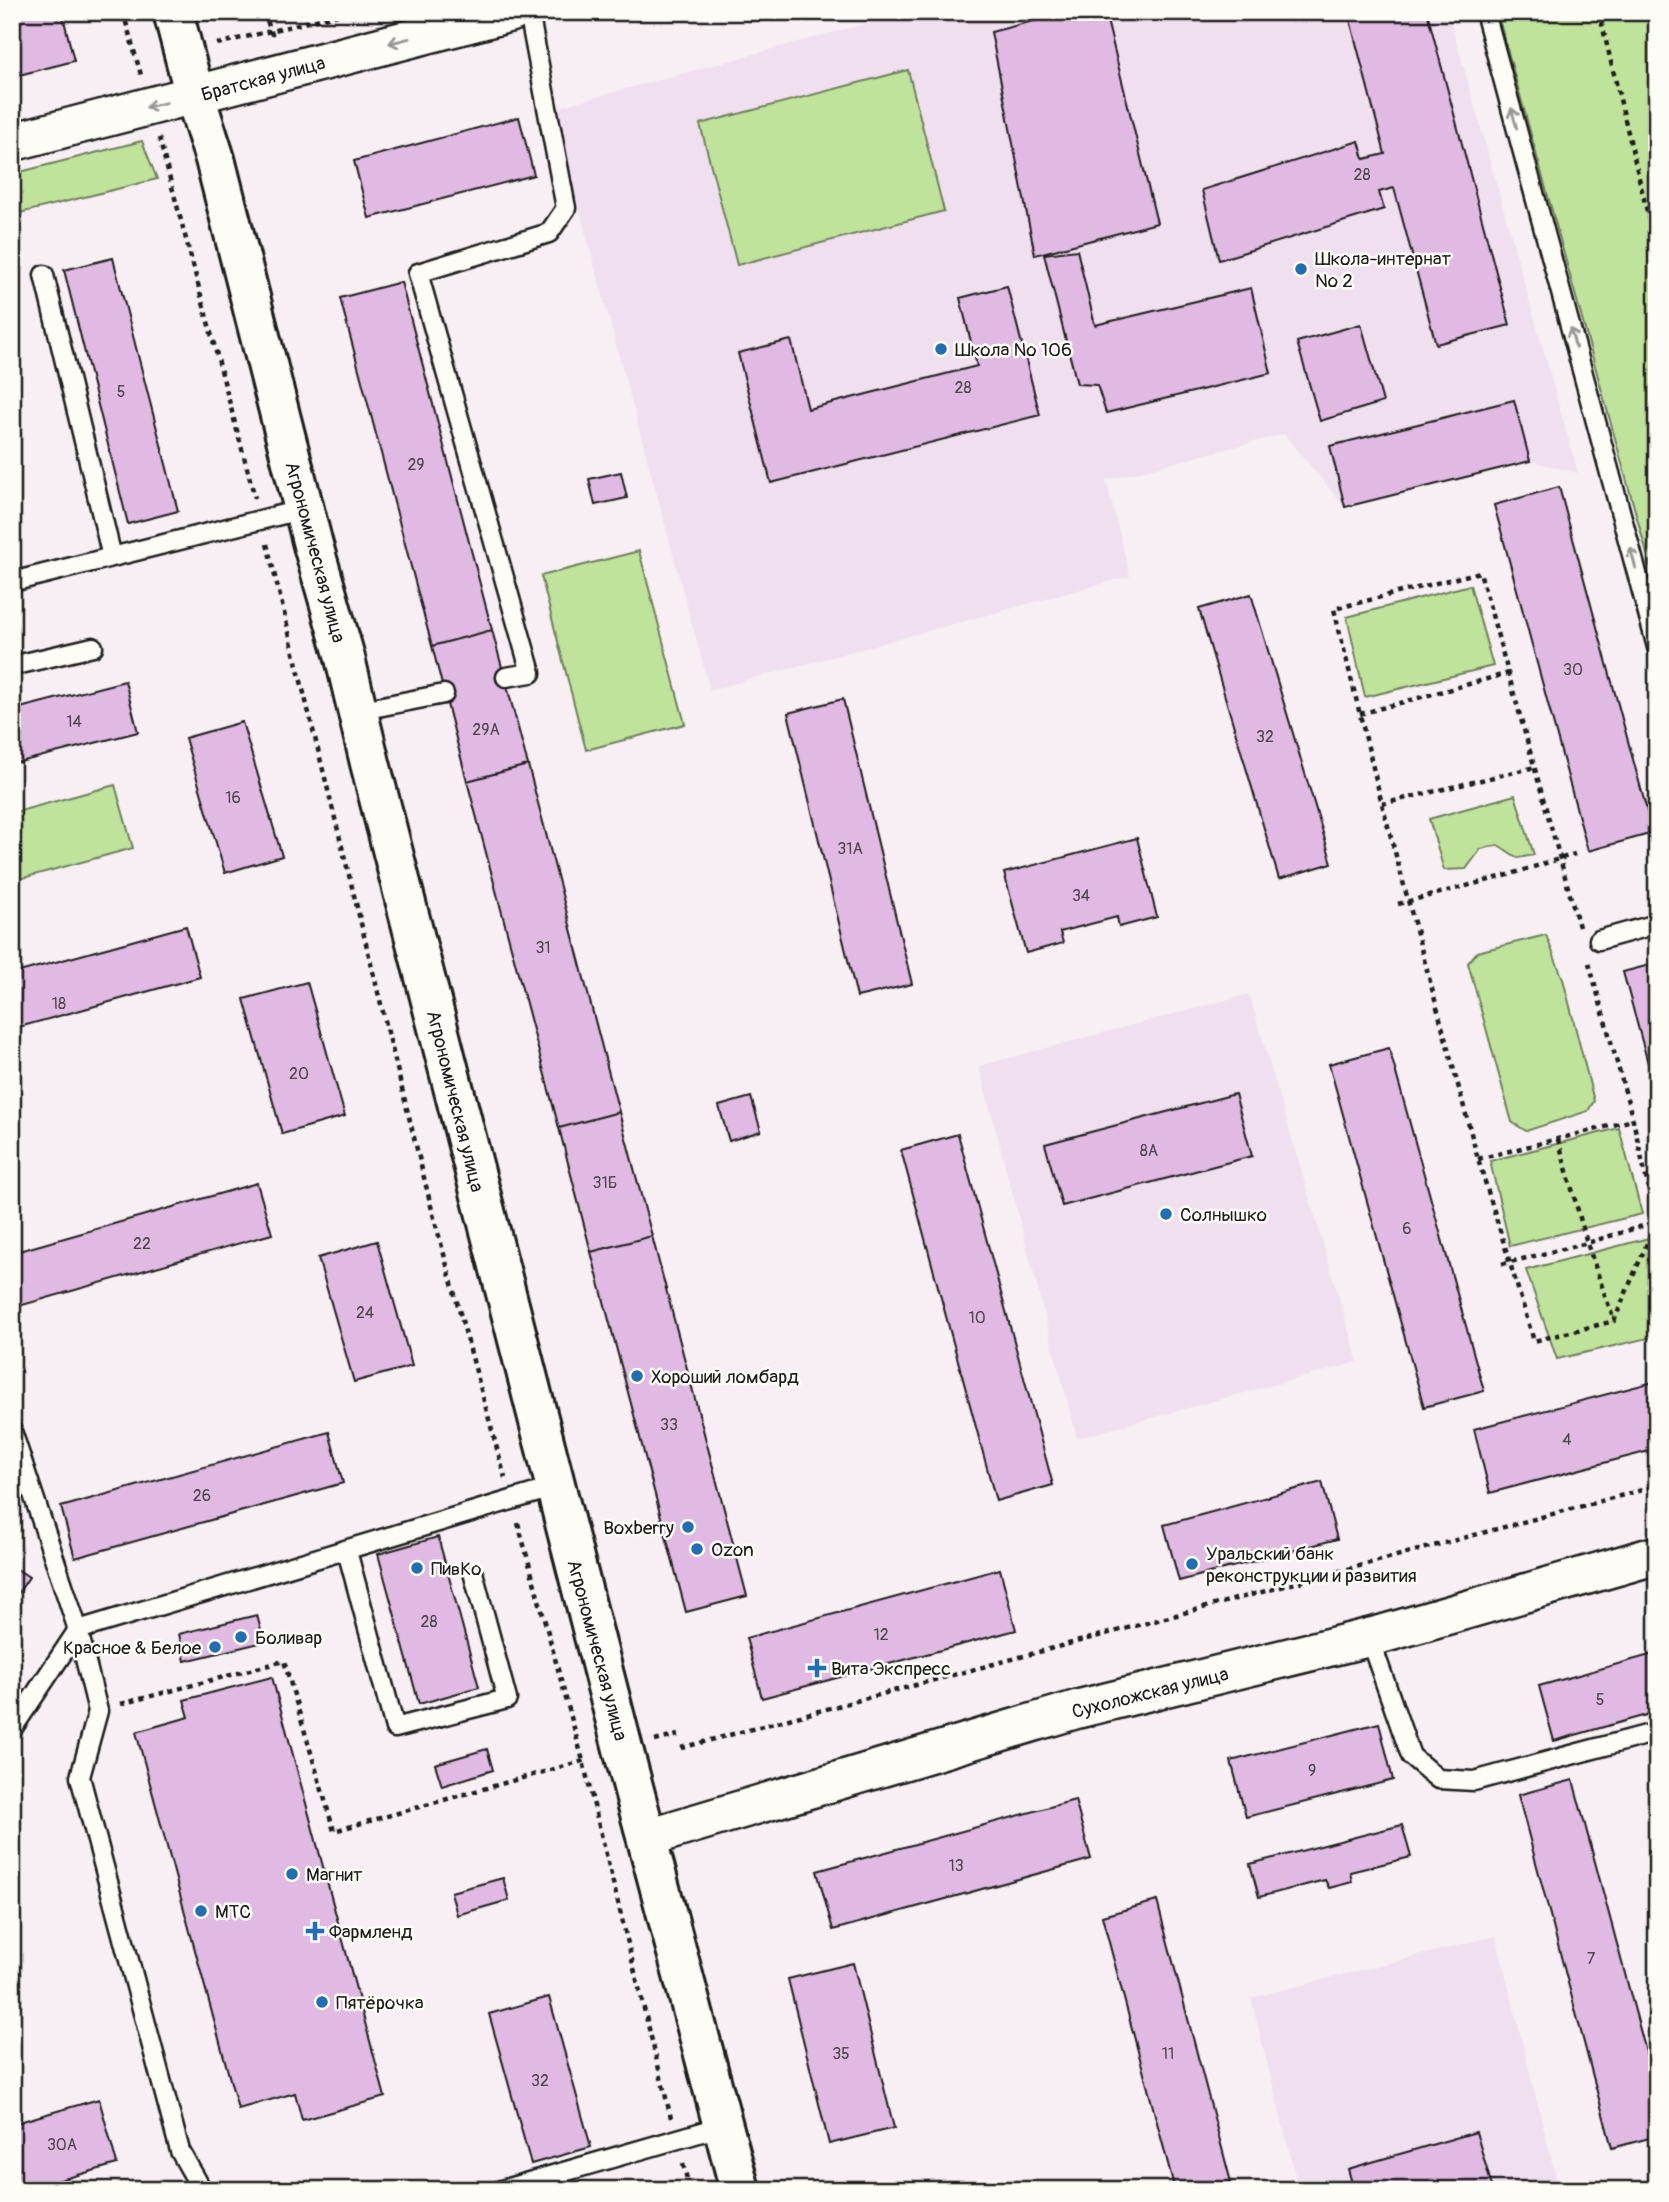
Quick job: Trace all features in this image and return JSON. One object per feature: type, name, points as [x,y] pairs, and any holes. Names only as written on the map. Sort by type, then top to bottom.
[{"type":"street","name":"Агрономическая улица","points":[[173,12],[215,159],[303,509],[344,654],[555,1488],[740,2190]]},
{"type":"street","name":"Братская улица","points":[[12,142],[513,12]]},
{"type":"street","name":"Сухоложская улица","points":[[646,1838],[1078,1709],[1369,1637],[1657,1555]]},
{"type":"lane","points":[[506,677],[531,673],[418,273],[549,233],[566,208],[529,12]]},
{"type":"lane","points":[[1485,12],[1657,647]]},
{"type":"lane","points":[[44,275],[112,557]]},
{"type":"lane","points":[[12,582],[303,509]]},
{"type":"lane","points":[[12,666],[93,646]]},
{"type":"lane","points":[[357,711],[444,694]]},
{"type":"lane","points":[[1589,943],[1657,924]]},
{"type":"lane","points":[[12,1431],[78,1630],[98,1711],[80,1777],[180,2151],[202,2190]]},
{"type":"lane","points":[[12,1729],[78,1630],[555,1488]]},
{"type":"lane","points":[[346,1551],[395,1728],[507,1699],[474,1576]]},
{"type":"lane","points":[[1369,1637],[1411,1756],[1438,1779],[1474,1781],[1657,1732]]},
{"type":"lane","points":[[501,2190],[723,2126]]},
{"type":"path","points":[[123,12],[169,171],[260,519],[433,1214],[583,1761],[690,2190]]},
{"type":"path","points":[[183,50],[349,12]]},
{"type":"path","points":[[1599,12],[1657,253]]},
{"type":"path","points":[[1480,572],[1561,860],[1589,943],[1656,1224],[1614,1321],[1534,1341],[1478,1159],[1382,804],[1334,609],[1480,572]]},
{"type":"path","points":[[1360,714],[1508,673]]},
{"type":"path","points":[[1382,804],[1535,767]]},
{"type":"path","points":[[1398,904],[1575,855]]},
{"type":"path","points":[[1478,1159],[1633,1120]]},
{"type":"path","points":[[1558,1139],[1587,1242],[1614,1321]]},
{"type":"path","points":[[1502,1264],[1656,1224]]},
{"type":"path","points":[[681,1748],[1657,1486]]},
{"type":"path","points":[[98,1711],[284,1661],[334,1830],[678,1735]]},
{"type":"shaded area","name":"Школа № 106","points":[[909,12],[1448,12],[1578,473],[1530,461],[1345,507],[1284,434],[1106,480],[1130,576],[710,690],[552,109]]},
{"type":"shaded area","name":"Солнышко","points":[[1249,994],[1358,1362],[1077,1438],[979,1066]]},
{"type":"shaded area","points":[[1496,1936],[1559,2190],[1299,2190],[1251,1998]]},
{"type":"green space","points":[[1497,12],[1657,12],[1657,590]]},
{"type":"green space","points":[[908,70],[944,211],[737,265],[700,124]]},
{"type":"green space","points":[[142,141],[157,179],[12,215],[12,174]]},
{"type":"green space","points":[[639,551],[685,724],[586,750],[541,576]]},
{"type":"green space","points":[[1470,585],[1493,666],[1365,697],[1347,617]]},
{"type":"green space","points":[[115,785],[133,848],[12,881],[12,813]]},
{"type":"green space","points":[[1515,795],[1534,855],[1518,858],[1498,845],[1481,849],[1466,869],[1444,870],[1429,819]]},
{"type":"green space","points":[[1546,935],[1563,979],[1594,1101],[1588,1111],[1526,1131],[1512,1122],[1468,963],[1477,952]]},
{"type":"green space","points":[[1619,1128],[1642,1214],[1510,1246],[1490,1161]]},
{"type":"green space","points":[[1649,1238],[1657,1265],[1657,1336],[1557,1359],[1526,1270]]},
{"type":"building","points":[[12,12],[62,12],[74,61],[19,75],[12,48]]},
{"type":"building","points":[[1068,12],[1105,12],[1157,223],[1035,255],[991,32]]},
{"type":"building","points":[[1348,12],[1427,12],[1510,325],[1436,344],[1394,188],[1379,192],[1384,209],[1219,260],[1202,190],[1359,141],[1364,159],[1385,154]]},
{"type":"building","points":[[519,117],[534,175],[369,218],[354,161]]},
{"type":"building","points":[[1077,250],[1095,325],[1251,288],[1271,373],[1106,413],[1097,385],[1077,384],[1044,254]]},
{"type":"building","points":[[113,258],[178,511],[128,524],[64,270]]},
{"type":"building","points":[[401,282],[492,630],[432,646],[340,298]]},
{"type":"building","points":[[1007,286],[1040,415],[771,483],[738,353],[791,340],[808,409],[977,366],[960,298]]},
{"type":"building","points":[[1361,324],[1383,402],[1320,421],[1297,342]]},
{"type":"building","points":[[1514,400],[1530,461],[1345,507],[1330,446]]},
{"type":"building","points":[[621,472],[627,498],[595,505],[589,479]]},
{"type":"building","points":[[1559,487],[1653,833],[1588,851],[1494,505]]},
{"type":"building","points":[[1251,594],[1332,863],[1279,879],[1199,609]]},
{"type":"building","points":[[492,630],[528,765],[467,781],[432,646]]},
{"type":"building","points":[[125,681],[138,732],[12,764],[12,710]]},
{"type":"building","points":[[843,699],[912,984],[857,997],[788,713]]},
{"type":"building","points":[[242,722],[282,856],[225,873],[185,738]]},
{"type":"building","points":[[528,765],[619,1112],[559,1128],[467,781]]},
{"type":"building","points":[[1137,838],[1157,917],[1119,927],[1117,917],[1060,932],[1063,943],[1026,953],[1004,873]]},
{"type":"building","points":[[186,926],[200,977],[12,1029],[12,974]]},
{"type":"building","points":[[1657,963],[1657,1096],[1623,972]]},
{"type":"building","points":[[307,982],[345,1116],[282,1134],[244,999]]},
{"type":"building","points":[[1389,1048],[1484,1391],[1424,1407],[1329,1064]]},
{"type":"building","points":[[1235,1094],[1252,1156],[1062,1206],[1045,1144]]},
{"type":"building","points":[[751,1097],[761,1131],[729,1141],[719,1106]]},
{"type":"building","points":[[619,1112],[652,1236],[591,1252],[559,1128]]},
{"type":"building","points":[[958,1134],[1053,1485],[996,1501],[901,1150]]},
{"type":"building","points":[[257,1183],[272,1234],[12,1308],[12,1253]]},
{"type":"building","points":[[652,1236],[747,1596],[686,1612],[591,1252]]},
{"type":"building","points":[[377,1241],[412,1366],[354,1382],[318,1258]]},
{"type":"building","points":[[1657,1381],[1657,1449],[1490,1493],[1474,1429]]},
{"type":"building","points":[[329,1432],[343,1483],[75,1558],[61,1507]]},
{"type":"building","points":[[1322,1482],[1337,1539],[1179,1581],[1164,1525]]},
{"type":"building","points":[[438,1537],[479,1687],[419,1704],[378,1554]]},
{"type":"building","points":[[12,1566],[29,1577],[12,1602]]},
{"type":"building","points":[[1000,1569],[1016,1630],[762,1698],[746,1638]]},
{"type":"building","points":[[257,1615],[264,1642],[185,1661],[179,1634]]},
{"type":"building","points":[[1657,1653],[1657,1712],[1554,1741],[1539,1686]]},
{"type":"building","points":[[272,1677],[385,2097],[302,2120],[295,2093],[238,2109],[136,1732],[189,1717],[184,1700]]},
{"type":"building","points":[[1379,1723],[1393,1780],[1246,1817],[1231,1761]]},
{"type":"building","points":[[487,1749],[493,1770],[442,1786],[435,1764]]},
{"type":"building","points":[[1573,1780],[1657,2093],[1657,2136],[1612,2148],[1518,1795]]},
{"type":"building","points":[[1075,1800],[1091,1859],[833,1930],[817,1871]]},
{"type":"building","points":[[1402,1825],[1411,1857],[1350,1872],[1352,1882],[1329,1888],[1325,1880],[1259,1897],[1250,1864]]},
{"type":"building","points":[[503,1878],[509,1900],[457,1915],[451,1892]]},
{"type":"building","points":[[1157,1901],[1233,2190],[1175,2190],[1102,1916]]},
{"type":"building","points":[[853,1963],[894,2128],[829,2144],[788,1979]]},
{"type":"building","points":[[549,1997],[591,2147],[531,2164],[489,2014]]},
{"type":"building","points":[[99,2099],[117,2164],[25,2190],[12,2190],[12,2124]]},
{"type":"building","points":[[1476,2132],[1493,2190],[1354,2190],[1348,2169]]},
{"type":"building","points":[[908,2182],[910,2190],[877,2190]]},
{"type":"place","name":"Школа-интернат № 2","points":[[1301,269]]},
{"type":"place","name":"Школа № 106","points":[[941,349]]},
{"type":"place","name":"Солнышко","points":[[1166,1214]]},
{"type":"place","name":"Хороший ломбард","points":[[637,1376]]},
{"type":"place","name":"Boxberry","points":[[688,1527]]},
{"type":"place","name":"Ozon","points":[[697,1549]]},
{"type":"place","name":"Уральский банк реконструкции и развития","points":[[1192,1564]]},
{"type":"place","name":"ПивКо","points":[[417,1568]]},
{"type":"place","name":"Боливар","points":[[241,1637]]},
{"type":"place","name":"Красное & Белое","points":[[215,1647]]},
{"type":"place","name":"Вита Экспресс","points":[[817,1668]]},
{"type":"place","name":"Магнит","points":[[292,1874]]},
{"type":"place","name":"МТС","points":[[201,1911]]},
{"type":"place","name":"Фармленд","points":[[315,1931]]},
{"type":"place","name":"Пятёрочка","points":[[322,2002]]}]
